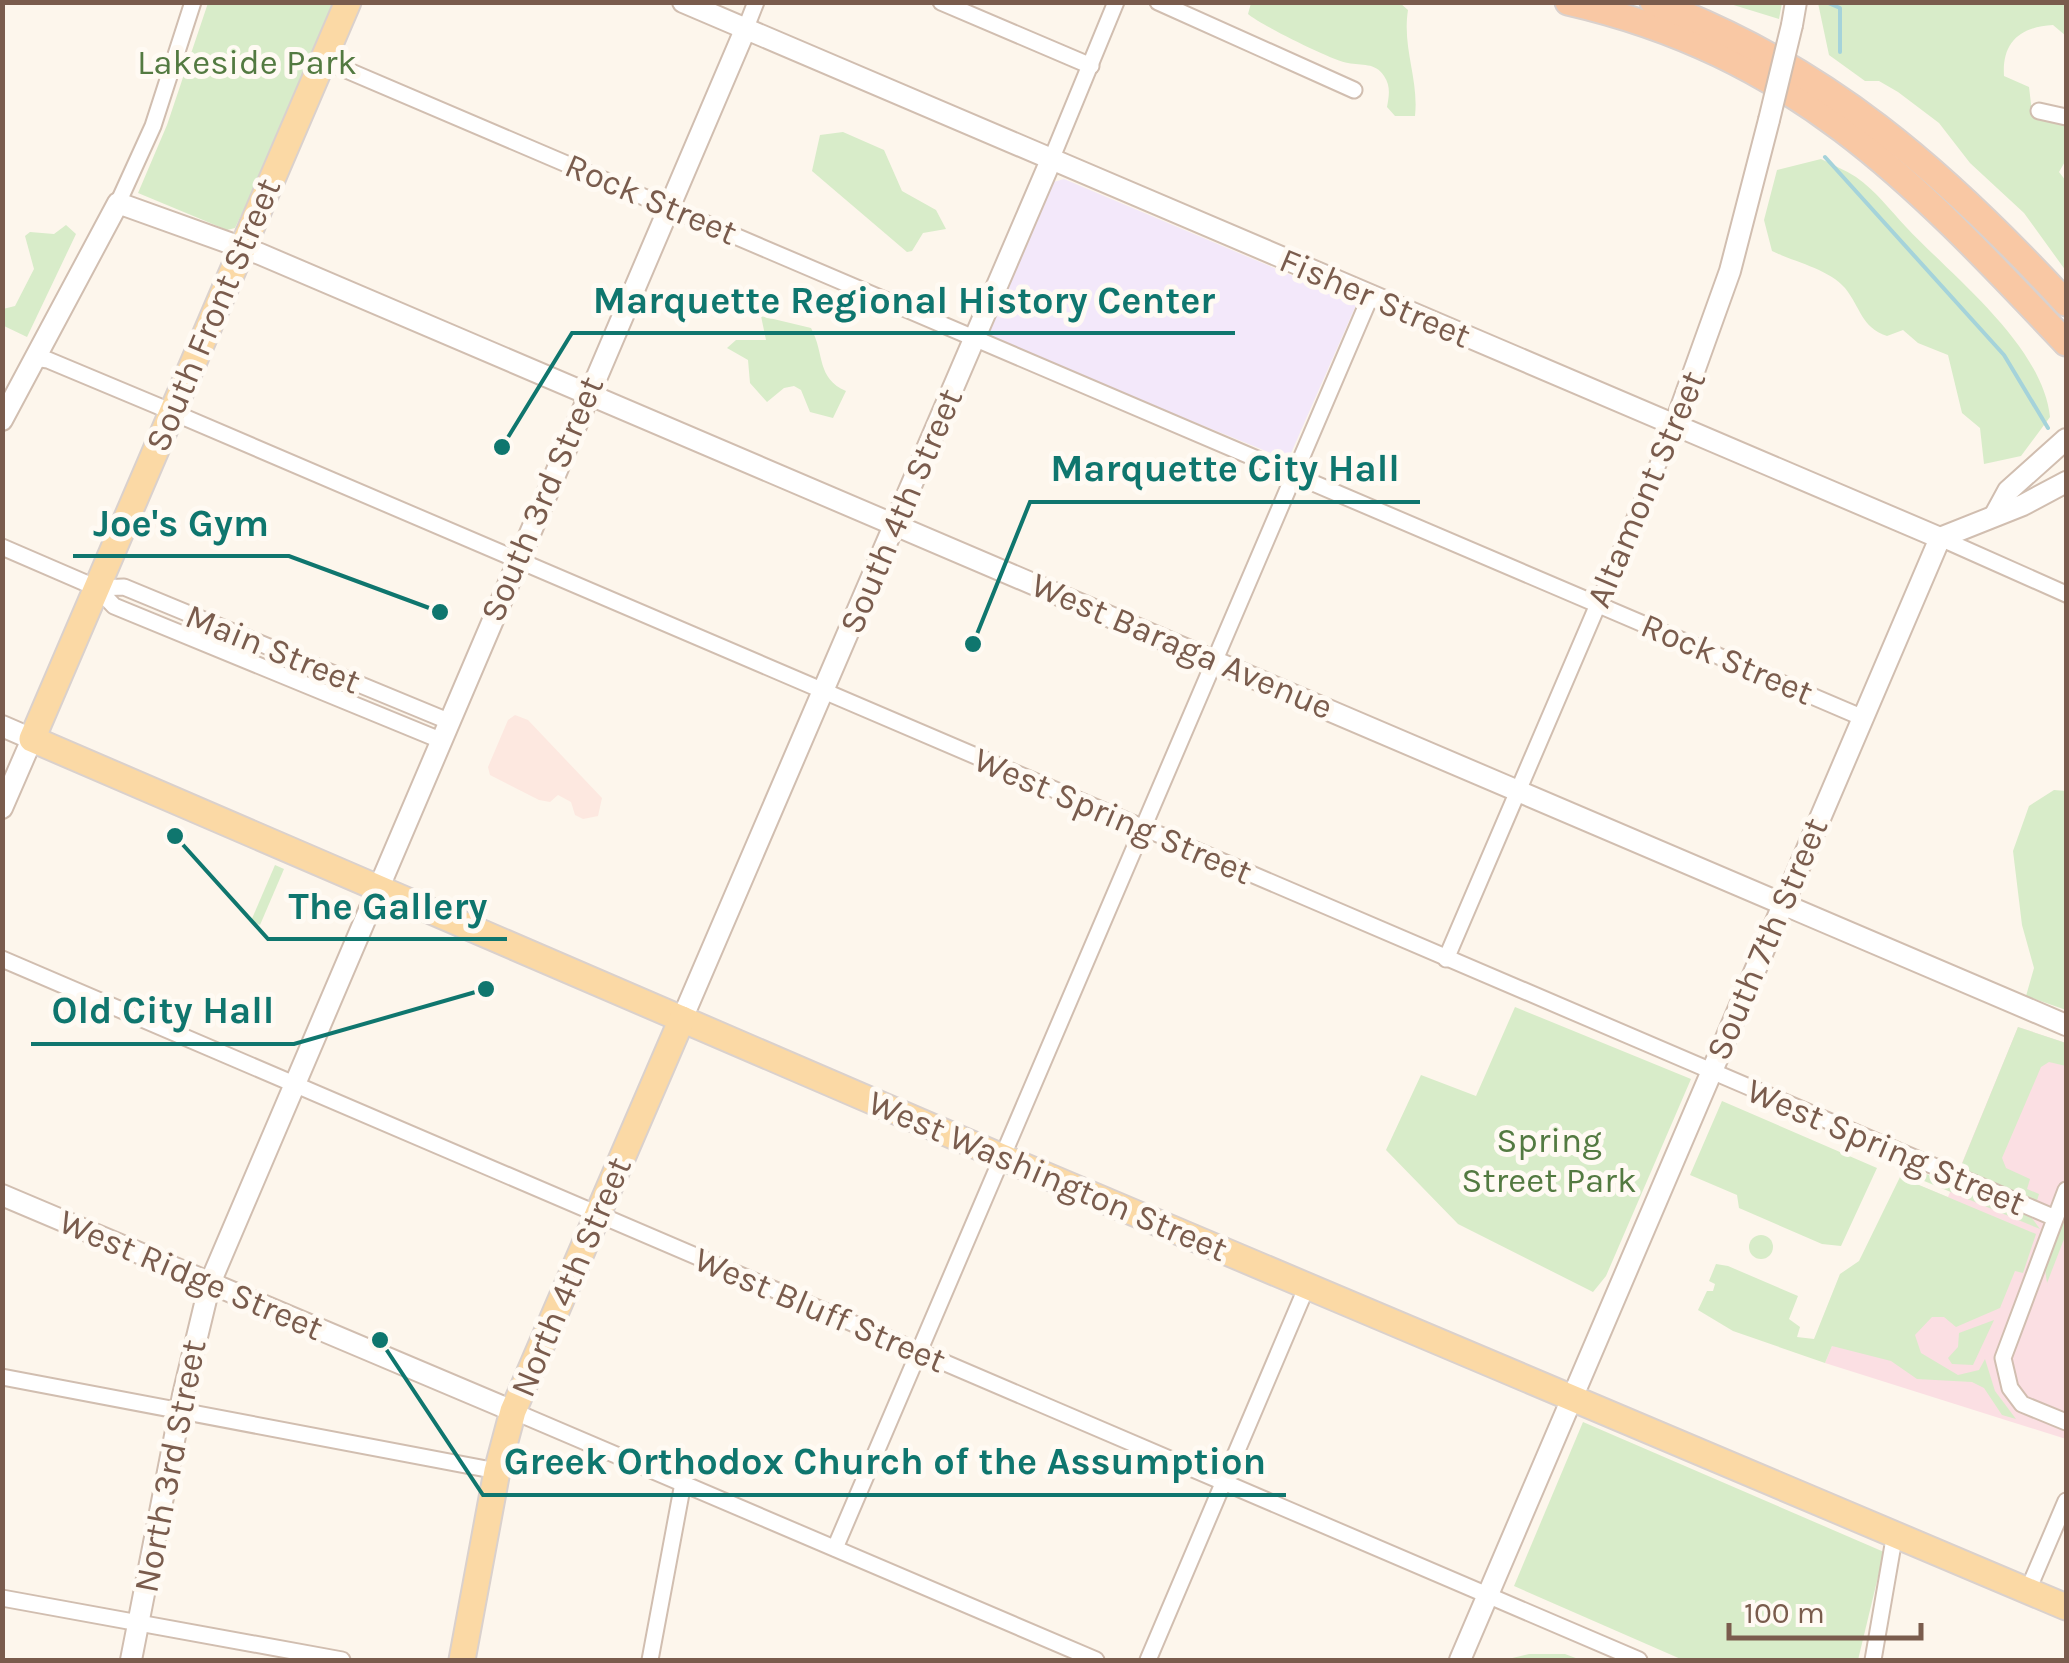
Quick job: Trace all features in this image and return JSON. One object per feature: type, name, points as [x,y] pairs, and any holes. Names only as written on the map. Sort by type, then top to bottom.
[{"type":"highway","points":[[1568,2],[1682,38],[1764,78],[1838,123],[1922,192],[2066,343]]},
{"type":"highway","points":[[1652,2],[1778,60],[1876,121],[1964,196],[2066,303]]},
{"type":"main road","name":"South Front Street","points":[[32,739],[348,2]]},
{"type":"main road","name":"West Washington Street","points":[[32,739],[1002,1157],[2066,1607]]},
{"type":"main road","name":"North 4th Street","points":[[462,1660],[513,1411],[682,1019]]},
{"type":"street","points":[[2,420],[118,203],[153,126],[194,2]]},
{"type":"street","name":"Fisher Street","points":[[684,2],[2066,594]]},
{"type":"street","name":"South 3rd Street","points":[[378,887],[756,2]]},
{"type":"street","points":[[941,2],[1091,66]]},
{"type":"street","name":"South 4th Street","points":[[682,1019],[976,338],[1116,2]]},
{"type":"street","points":[[1158,2],[1354,90]]},
{"type":"street","name":"Altamont Street","points":[[1446,959],[1674,426],[1730,271],[1796,2]]},
{"type":"street","name":"Rock Street","points":[[323,60],[1861,717]]},
{"type":"street","points":[[2039,111],[2066,118]]},
{"type":"street","name":"West Baraga Avenue","points":[[118,203],[241,249],[588,394],[2066,1025]]},
{"type":"street","points":[[835,1548],[916,1351],[1371,295]]},
{"type":"street","name":"West Spring Street","points":[[34,358],[48,360],[173,412],[1710,1074],[2055,1218]]},
{"type":"street","points":[[1996,512],[2008,491],[2066,439]]},
{"type":"street","points":[[1940,538],[1996,512],[2014,510],[2066,482]]},
{"type":"street","name":"South 7th Street","points":[[1460,1660],[1575,1399],[1940,538]]},
{"type":"street","name":"Main Street","points":[[2,546],[97,588],[114,606],[444,730]]},
{"type":"street","points":[[2,726],[32,739],[2,808]]},
{"type":"street","name":"North 3rd Street","points":[[131,1660],[180,1408],[210,1283],[296,1088],[378,887]]},
{"type":"street","name":"West Bluff Street","points":[[2,959],[1639,1660]]},
{"type":"street","points":[[2066,1190],[2009,1334],[2003,1368],[2022,1404],[2066,1422]]},
{"type":"street","name":"West Ridge Street","points":[[2,1195],[1096,1660]]},
{"type":"street","points":[[1148,1660],[1307,1286]]},
{"type":"street","points":[[2,1377],[498,1470]]},
{"type":"street","points":[[650,1660],[683,1483]]},
{"type":"street","points":[[2028,1590],[2066,1501]]},
{"type":"street","points":[[1873,1660],[1895,1532]]},
{"type":"street","points":[[2,1598],[342,1660]]},
{"type":"shaded area","points":[[1064,179],[1357,303],[1288,460],[984,337],[1050,183]]},
{"type":"shaded area","points":[[515,715],[528,720],[602,798],[598,816],[583,819],[575,815],[571,802],[558,795],[550,802],[539,800],[490,775],[488,767],[508,720]]},
{"type":"shaded area","points":[[2018,1027],[2066,1043],[2066,1439],[1825,1363],[1901,1178],[1948,1197]]},
{"type":"green space","name":"Lakeside Park","points":[[208,3],[333,4],[276,143],[235,228],[227,230],[138,193],[167,125]]},
{"type":"green space","points":[[1251,3],[1400,3],[1408,10],[1415,116],[1395,116],[1387,107],[1388,84],[1377,68],[1340,61],[1281,33],[1248,14]]},
{"type":"green space","points":[[1727,3],[1782,3],[1779,19]]},
{"type":"green space","points":[[1818,3],[2066,3],[2066,36],[2053,25],[2022,33],[2006,54],[2004,76],[2029,87],[2032,112],[2066,123],[2066,160],[2059,172],[2066,181],[2066,271],[2024,213],[1970,163],[1939,123],[1898,92],[1879,81],[1865,81],[1829,55]]},
{"type":"green space","points":[[843,132],[884,150],[902,191],[936,210],[946,229],[923,233],[912,251],[907,252],[812,171],[820,135]]},
{"type":"green space","points":[[1821,159],[1856,177],[1876,194],[1993,314],[2031,364],[2044,390],[2050,417],[2021,456],[1984,464],[1980,428],[1962,413],[1948,355],[1918,343],[1903,330],[1887,336],[1878,332],[1838,281],[1772,251],[1764,220],[1777,170]]},
{"type":"green space","points":[[66,225],[76,234],[27,337],[2,325],[3,309],[15,306],[34,269],[25,236],[30,232],[54,234]]},
{"type":"green space","points":[[761,316],[811,328],[825,372],[836,386],[846,391],[833,418],[810,412],[801,390],[794,386],[784,388],[767,402],[750,383],[748,360],[727,348],[736,340],[766,340]]},
{"type":"green space","points":[[2054,790],[2066,791],[2066,1010],[2026,996],[2034,968],[2022,925],[2013,851],[2029,806]]},
{"type":"green space","points":[[275,865],[284,869],[260,925],[251,921]]},
{"type":"green space","name":"Spring Street Park","points":[[1515,1007],[1691,1079],[1606,1276],[1593,1292],[1458,1224],[1386,1150],[1421,1075],[1476,1096]]},
{"type":"green space","points":[[2018,1027],[2066,1043],[2066,1066],[2049,1062],[2041,1067],[2002,1158],[2006,1168],[2030,1179],[2027,1189],[2039,1194],[2036,1204],[1959,1171]]},
{"type":"green space","points":[[1722,1101],[1877,1168],[1841,1246],[1822,1244],[1739,1208],[1737,1195],[1690,1175]]},
{"type":"green space","points":[[1907,1166],[2031,1217],[2040,1229],[1900,1171]]},
{"type":"green space","points":[[1900,1177],[2036,1234],[2023,1273],[2015,1271],[2000,1308],[1956,1327],[1944,1317],[1932,1317],[1915,1335],[1921,1353],[1958,1375],[1979,1370],[1985,1359],[1995,1391],[2016,1419],[2002,1415],[1984,1388],[1972,1382],[1917,1379],[1891,1361],[1832,1346],[1825,1363],[1733,1331],[1698,1310],[1707,1291],[1713,1291],[1715,1284],[1709,1281],[1716,1264],[1728,1266],[1798,1296],[1789,1319],[1800,1327],[1797,1337],[1814,1339],[1840,1274],[1859,1261]]},
{"type":"green space","points":[[2066,1216],[2066,1234],[2047,1283],[2045,1269]]},
{"type":"green space","points":[[1761,1235],[1770,1238],[1770,1256],[1761,1259],[1752,1256],[1749,1247],[1752,1238]]},
{"type":"green space","points":[[1994,1320],[1973,1365],[1952,1364],[1948,1358],[1958,1347],[1959,1333]]},
{"type":"green space","points":[[1583,1422],[1884,1552],[1858,1660],[1683,1660],[1514,1586]]},
{"type":"green space","points":[[1529,1654],[1565,1654],[1581,1660],[1504,1660]]},
{"type":"waterway","points":[[1826,2],[1840,8],[1840,52]]},
{"type":"waterway","points":[[1825,157],[2004,355],[2048,428]]},
{"type":"place","name":"Marquette Regional History Center","points":[[502,447]]},
{"type":"place","name":"Joe's Gym","points":[[440,612]]},
{"type":"place","name":"Marquette City Hall","points":[[973,644]]},
{"type":"place","name":"The Gallery","points":[[175,836]]},
{"type":"place","name":"Old City Hall","points":[[486,989]]},
{"type":"place","name":"Greek Orthodox Church of the Assumption","points":[[380,1340]]}]
